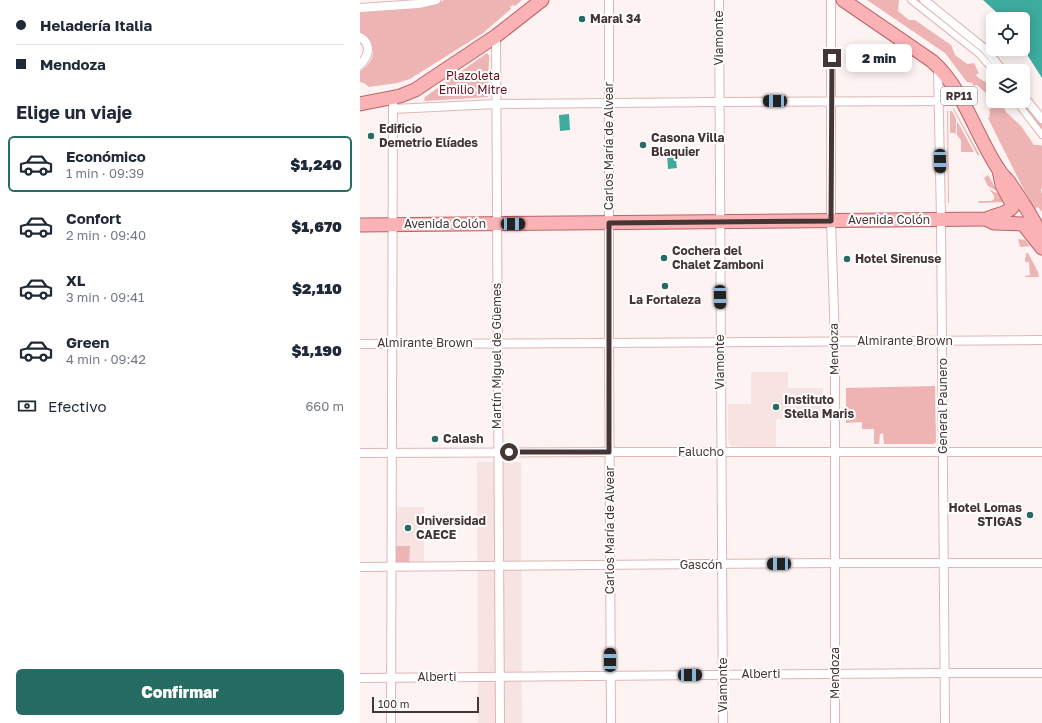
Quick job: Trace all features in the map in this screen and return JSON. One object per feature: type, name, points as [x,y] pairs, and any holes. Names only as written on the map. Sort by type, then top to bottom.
[{"type":"main road","points":[[360,104],[393,103],[496,36],[542,0]]},
{"type":"main road","name":"RP11","points":[[843,0],[938,66],[962,101],[999,170],[1016,192],[1042,237]]},
{"type":"main road","name":"RP11","points":[[987,219],[994,215],[1007,212],[1013,206],[1002,185],[999,170]]},
{"type":"main road","name":"RP11","points":[[987,219],[994,223],[1023,224],[1042,248]]},
{"type":"main road","name":"Avenida Colón","points":[[360,225],[987,219]]},
{"type":"street","points":[[360,8],[418,4],[436,0]]},
{"type":"street","name":"Carlos María de Alvear","points":[[609,0],[608,103],[611,723]]},
{"type":"street","name":"Viamonte","points":[[719,0],[718,102],[723,723]]},
{"type":"street","name":"Mendoza","points":[[831,0],[831,221],[834,342],[836,723]]},
{"type":"street","points":[[911,0],[979,54],[988,64]]},
{"type":"street","points":[[924,0],[985,49],[997,64]]},
{"type":"street","name":"Martín Miguel de Güemes","points":[[496,36],[500,723]]},
{"type":"street","points":[[360,37],[367,43],[368,49],[366,57],[360,65]]},
{"type":"street","name":"General Paunero","points":[[938,66],[941,220],[945,723]]},
{"type":"street","points":[[391,723],[393,103],[496,104],[962,101]]},
{"type":"street","points":[[1030,104],[1042,119]]},
{"type":"street","points":[[1021,108],[1042,135]]},
{"type":"street","name":"Almirante Brown","points":[[360,344],[609,344],[1042,340]]},
{"type":"street","name":"Falucho","points":[[360,453],[1042,452]]},
{"type":"street","name":"Gascón","points":[[360,567],[836,563],[1042,563]]},
{"type":"street","name":"Alberti","points":[[360,678],[1042,673]]},
{"type":"shaded area","name":"Instituto Stella Maris","points":[[751,372],[788,372],[788,388],[823,388],[823,418],[776,419],[776,447],[732,446],[729,443],[728,436],[728,404],[751,404]]},
{"type":"shaded area","points":[[477,462],[521,462],[522,723],[478,723]]},
{"type":"shaded area","name":"Universidad CAECE","points":[[392,507],[424,507],[424,565],[392,564]]},
{"type":"green space","points":[[444,0],[522,0],[515,6],[513,5],[510,7],[511,9],[483,33],[410,79],[397,83],[369,87],[360,82],[360,71],[370,62],[373,52],[370,42],[360,33],[360,12],[437,3]]},
{"type":"green space","points":[[867,0],[899,0],[898,11],[909,20],[915,20],[951,45],[955,55],[967,64],[974,63],[979,73],[976,75],[986,82],[986,93],[977,85],[974,86],[972,83],[967,82],[945,53]]},
{"type":"green space","points":[[916,0],[920,0],[981,49],[995,64],[991,64],[979,51]]},
{"type":"green space","name":"Plazoleta Emilio Mitre","points":[[487,53],[489,55],[488,97],[424,100],[425,97]]},
{"type":"green space","points":[[952,107],[979,154],[978,156]]},
{"type":"green space","points":[[991,108],[1004,108],[1006,112],[1021,126],[1034,145],[1041,145],[1042,212],[1038,207],[1035,209],[1024,190],[988,118],[990,117],[989,110]]},
{"type":"green space","points":[[1025,108],[1030,108],[1042,121],[1042,131]]},
{"type":"green space","points":[[948,109],[949,203],[947,112]]},
{"type":"green space","points":[[950,111],[952,111],[956,119],[956,135],[955,133],[950,133]]},
{"type":"green space","points":[[957,121],[974,152],[961,152],[961,140],[957,135]]},
{"type":"green space","points":[[988,175],[997,191],[988,186],[984,178]]},
{"type":"green space","points":[[989,188],[998,193],[1003,202],[979,203],[978,201],[991,201],[994,199],[994,196]]},
{"type":"green space","points":[[1018,239],[1025,240],[1030,246],[1020,247]]},
{"type":"green space","points":[[1026,253],[1028,253],[1039,277],[1025,277],[1030,275],[1029,262],[1025,262]]},
{"type":"green space","points":[[935,386],[936,442],[934,444],[884,444],[883,433],[880,434],[879,444],[874,444],[874,429],[862,429],[862,422],[846,423],[846,388]]},
{"type":"green space","points":[[395,546],[410,546],[409,564],[392,564]]},
{"type":"water","points":[[983,0],[1042,0],[1042,78],[1028,56],[1030,56],[1030,12],[996,12]]},
{"type":"water","points":[[569,114],[570,130],[560,131],[559,115]]},
{"type":"water","points":[[675,153],[677,168],[668,169],[667,154]]},
{"type":"place","name":"Maral 34","points":[[582,19]]},
{"type":"place","name":"Edificio Demetrio Elíades","points":[[371,136]]},
{"type":"place","name":"Casona Villa Blaquier","points":[[643,145]]},
{"type":"place","name":"Cochera del Chalet Zamboni","points":[[664,258]]},
{"type":"place","name":"Hotel Sirenuse","points":[[847,259]]},
{"type":"place","name":"La Fortaleza","points":[[665,286]]},
{"type":"place","name":"Instituto Stella Maris","points":[[776,407]]},
{"type":"place","name":"Calash","points":[[435,439]]},
{"type":"place","name":"Hotel Lomas STIGAS","points":[[1030,515]]},
{"type":"place","name":"Universidad CAECE","points":[[408,528]]},
{"type":"route","points":[[509,452],[609,452],[609,223],[831,221],[832,58]]}]
